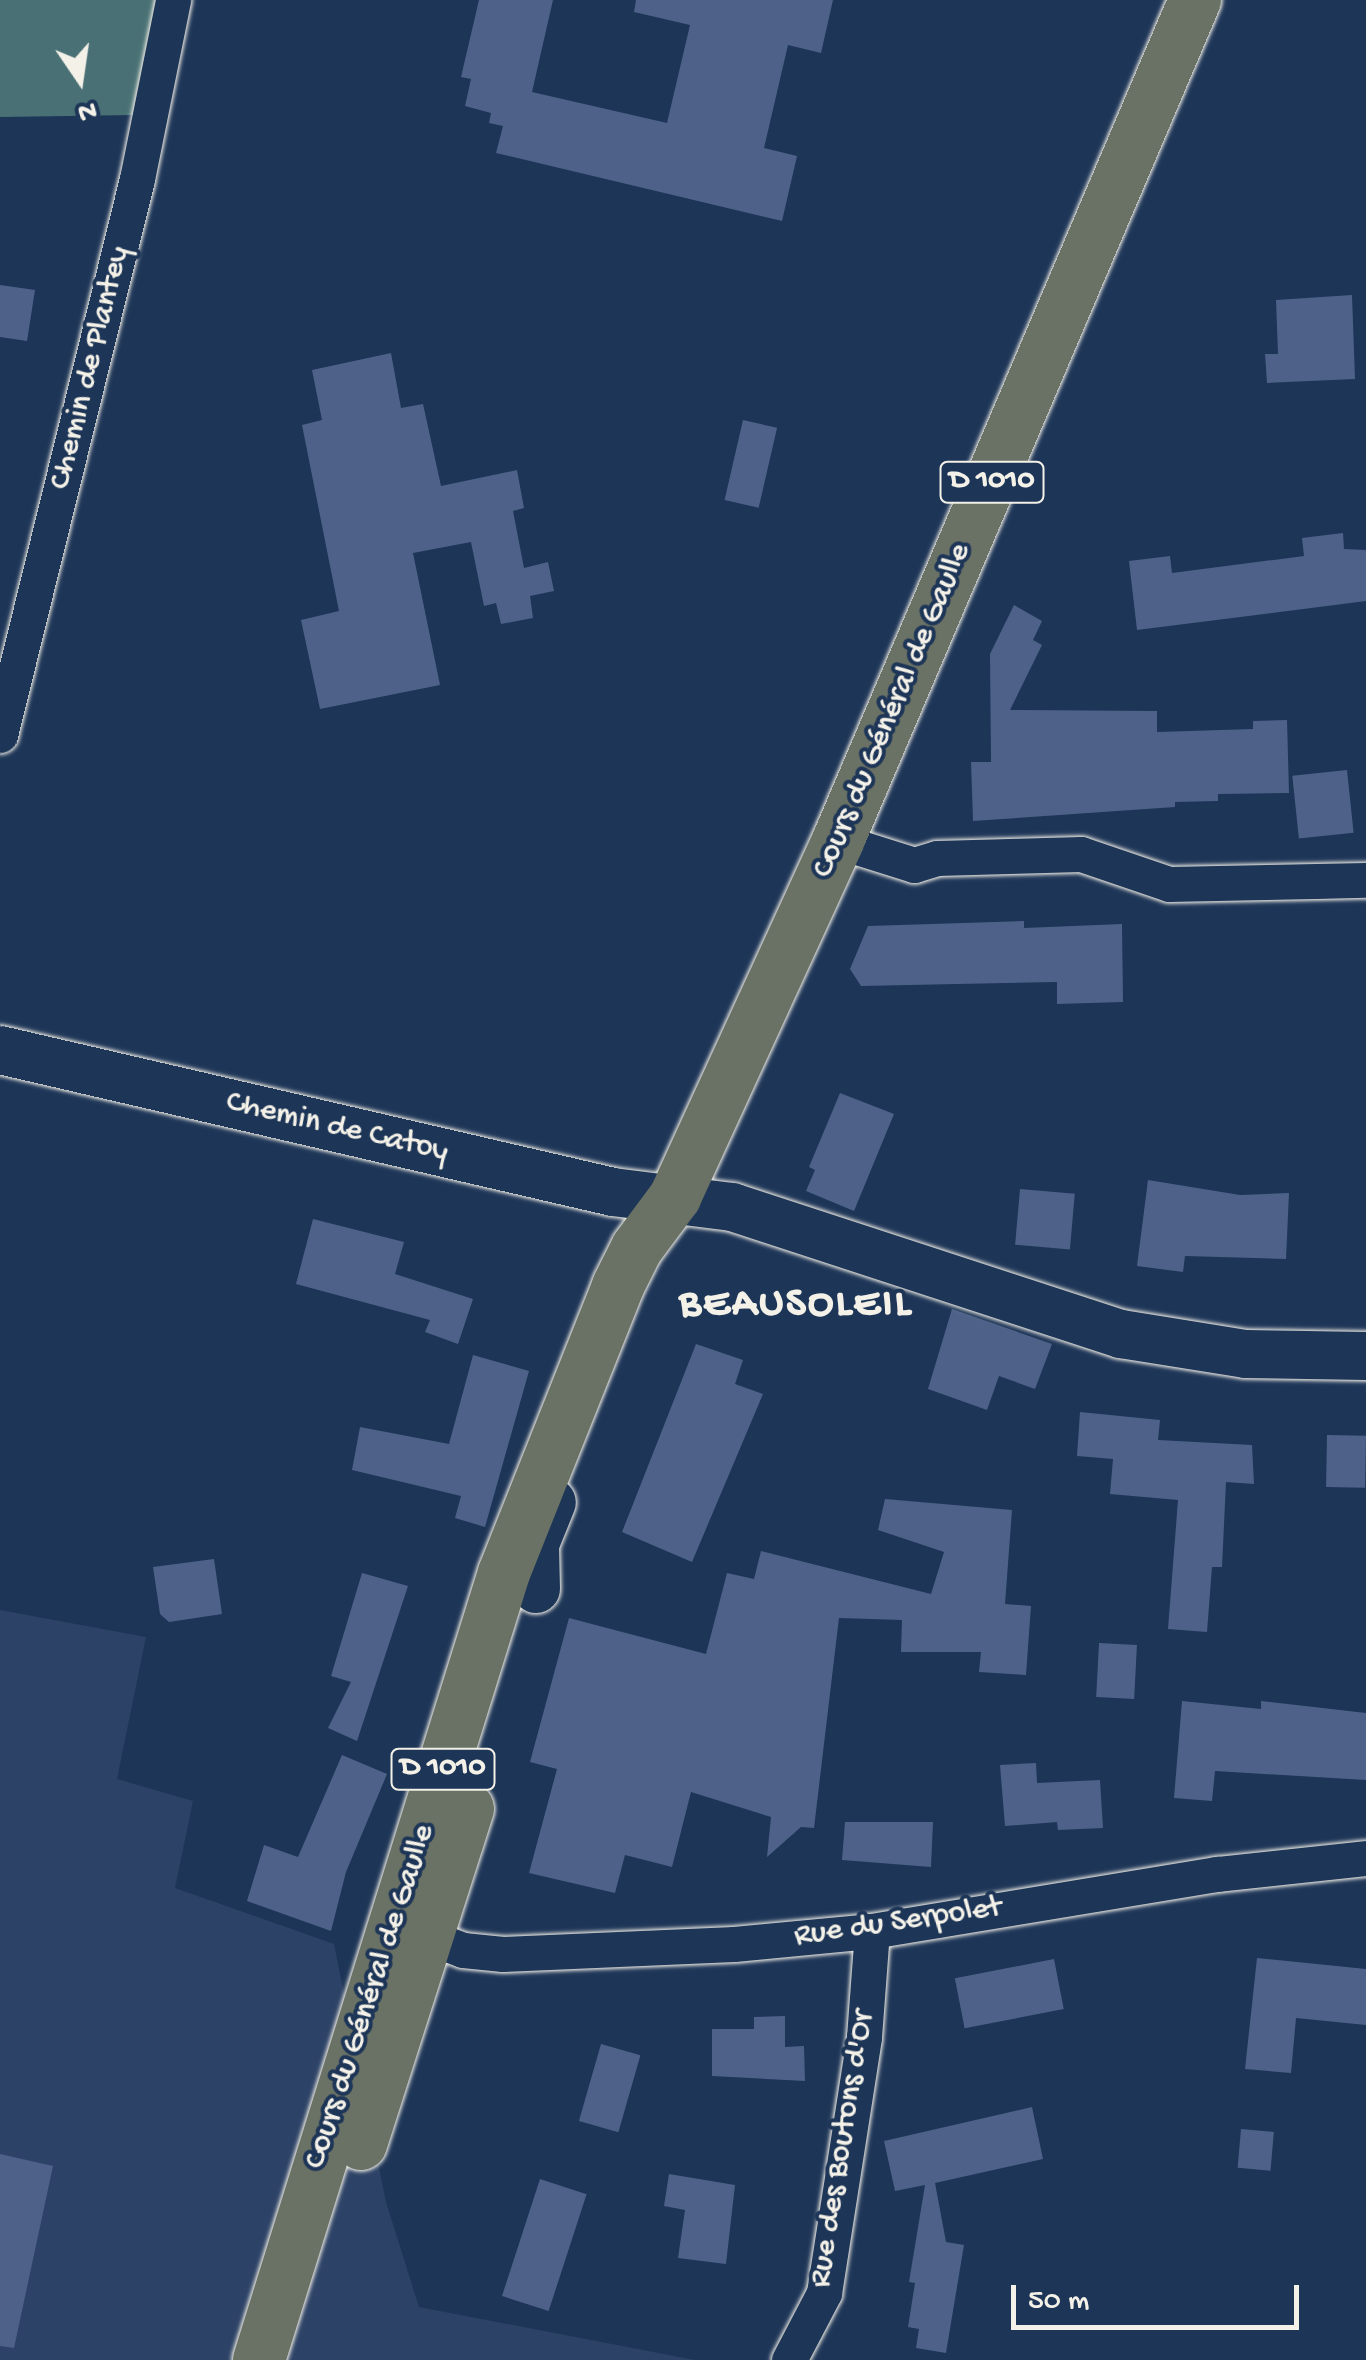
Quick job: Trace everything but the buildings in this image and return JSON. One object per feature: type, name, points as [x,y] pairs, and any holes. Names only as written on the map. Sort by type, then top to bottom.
[{"type":"main road","name":"Cours du Général de Gaulle","points":[[411,1932],[504,1573],[618,1286],[637,1248],[675,1198],[838,841],[1195,0]]},
{"type":"main road","name":"Cours du Général de Gaulle","points":[[259,2360],[530,1609],[666,1256],[675,1198]]},
{"type":"main road","name":"Cours du Général de Gaulle","points":[[292,2360],[392,1989]]},
{"type":"street","name":"Chemin de Plantey","points":[[0,735],[133,198],[173,0]]},
{"type":"street","points":[[838,841],[914,865],[938,858],[1081,854],[1168,884],[1366,880]]},
{"type":"street","name":"Chemin de Catoy","points":[[0,1050],[613,1192],[675,1198],[763,1216],[1121,1334],[1246,1354],[1366,1356]]},
{"type":"street","name":"Rue du Serpolet","points":[[411,1932],[463,1950],[503,1954],[872,1930],[1217,1874],[1366,1858]]},
{"type":"street","name":"Rue des Boutons d'Or","points":[[789,2360],[824,2293],[864,2037],[872,1930]]},
{"type":"shaded area","points":[[0,1610],[146,1637],[117,1779],[193,1801],[175,1888],[334,1944],[386,2202],[419,2307],[695,2360],[0,2360]]},
{"type":"green space","points":[[0,0],[158,0],[134,115],[0,117]]},
{"type":"district","name":"BEAUSOLEIL","points":[[796,1306]]}]
